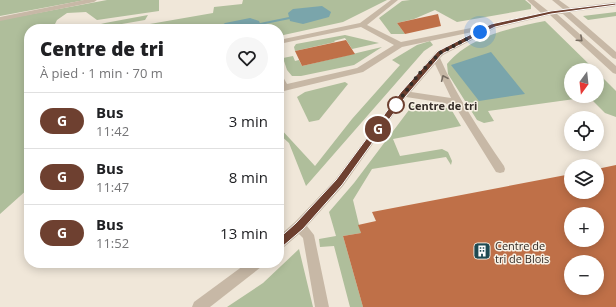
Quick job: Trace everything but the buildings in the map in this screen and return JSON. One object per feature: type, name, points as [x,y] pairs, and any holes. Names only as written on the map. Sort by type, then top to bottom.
[{"type":"street","points":[[0,19],[94,0]]},
{"type":"street","points":[[284,41],[362,25],[395,0]]},
{"type":"street","points":[[530,0],[549,13],[616,71]]},
{"type":"street","points":[[555,0],[616,56]]},
{"type":"street","points":[[284,88],[360,70],[400,45],[549,13],[616,4]]},
{"type":"street","points":[[362,25],[400,45]]},
{"type":"street","points":[[284,240],[300,226],[339,183],[419,74],[440,53],[493,26]]},
{"type":"street","points":[[436,58],[446,83],[500,169]]},
{"type":"street","points":[[404,94],[447,100],[461,109]]},
{"type":"street","points":[[300,226],[308,235],[322,307]]},
{"type":"street","points":[[199,307],[250,268]]},
{"type":"green space","points":[[0,0],[85,0],[0,16]]},
{"type":"green space","points":[[107,0],[159,0],[159,11],[97,20],[86,12],[67,13],[57,20],[55,24],[24,24],[24,192],[0,214],[0,20]]},
{"type":"green space","points":[[243,0],[387,0],[343,22],[284,35],[284,24],[150,24],[213,13],[214,7],[242,4]]},
{"type":"green space","points":[[525,0],[531,5],[531,9],[457,22],[435,10],[414,19],[397,23],[405,34],[391,34],[379,18],[402,1]]},
{"type":"green space","points":[[616,12],[616,16],[588,20],[583,16]]},
{"type":"green space","points":[[148,15],[145,20],[122,24],[101,24]]},
{"type":"green space","points":[[545,21],[588,63],[564,63],[564,100],[488,111],[494,121],[484,123],[477,120],[448,74],[447,64],[456,54],[467,46],[505,30]]},
{"type":"green space","points":[[345,35],[379,43],[352,49],[345,38],[334,41],[335,42],[295,51],[294,47],[296,44]]},
{"type":"green space","points":[[430,41],[433,45],[424,51],[306,186],[289,143],[284,138],[284,132],[315,166],[352,119],[400,65],[392,60],[417,45]]},
{"type":"green space","points":[[382,47],[354,65],[301,76],[292,76],[287,70],[284,58],[293,56],[295,61],[299,60],[302,66]]},
{"type":"green space","points":[[604,79],[616,91],[616,117],[603,111],[595,103],[604,103]]},
{"type":"green space","points":[[345,82],[348,84],[319,120],[309,122],[297,97],[305,92]]},
{"type":"green space","points":[[412,106],[439,106],[451,109],[461,126],[393,139],[400,156],[442,149],[448,152],[452,161],[451,165],[446,157],[372,169],[353,200],[361,233],[343,236],[363,307],[350,307],[334,246],[320,247],[319,239],[336,236],[329,212],[354,183]]},
{"type":"green space","points":[[299,249],[313,307],[227,307],[263,283],[279,268],[284,268],[284,263]]},
{"type":"water","points":[[322,6],[331,12],[329,17],[303,24],[290,21],[288,13],[293,9]]},
{"type":"water","points":[[250,18],[259,21],[260,24],[224,24]]},
{"type":"water","points":[[491,52],[525,94],[479,101],[451,65]]},
{"type":"waterway","points":[[260,24],[289,18]]},
{"type":"bus line","name":"G","points":[[284,240],[300,226],[339,183],[419,74],[440,53],[493,26],[551,13],[616,4]]},
{"type":"place","name":"Centre de tri","points":[[396,105]]},
{"type":"place","name":"Centre de tri de Blois","points":[[482,251]]},
{"type":"route","points":[[396,105],[395,106],[419,74],[440,53],[480,32]]}]
